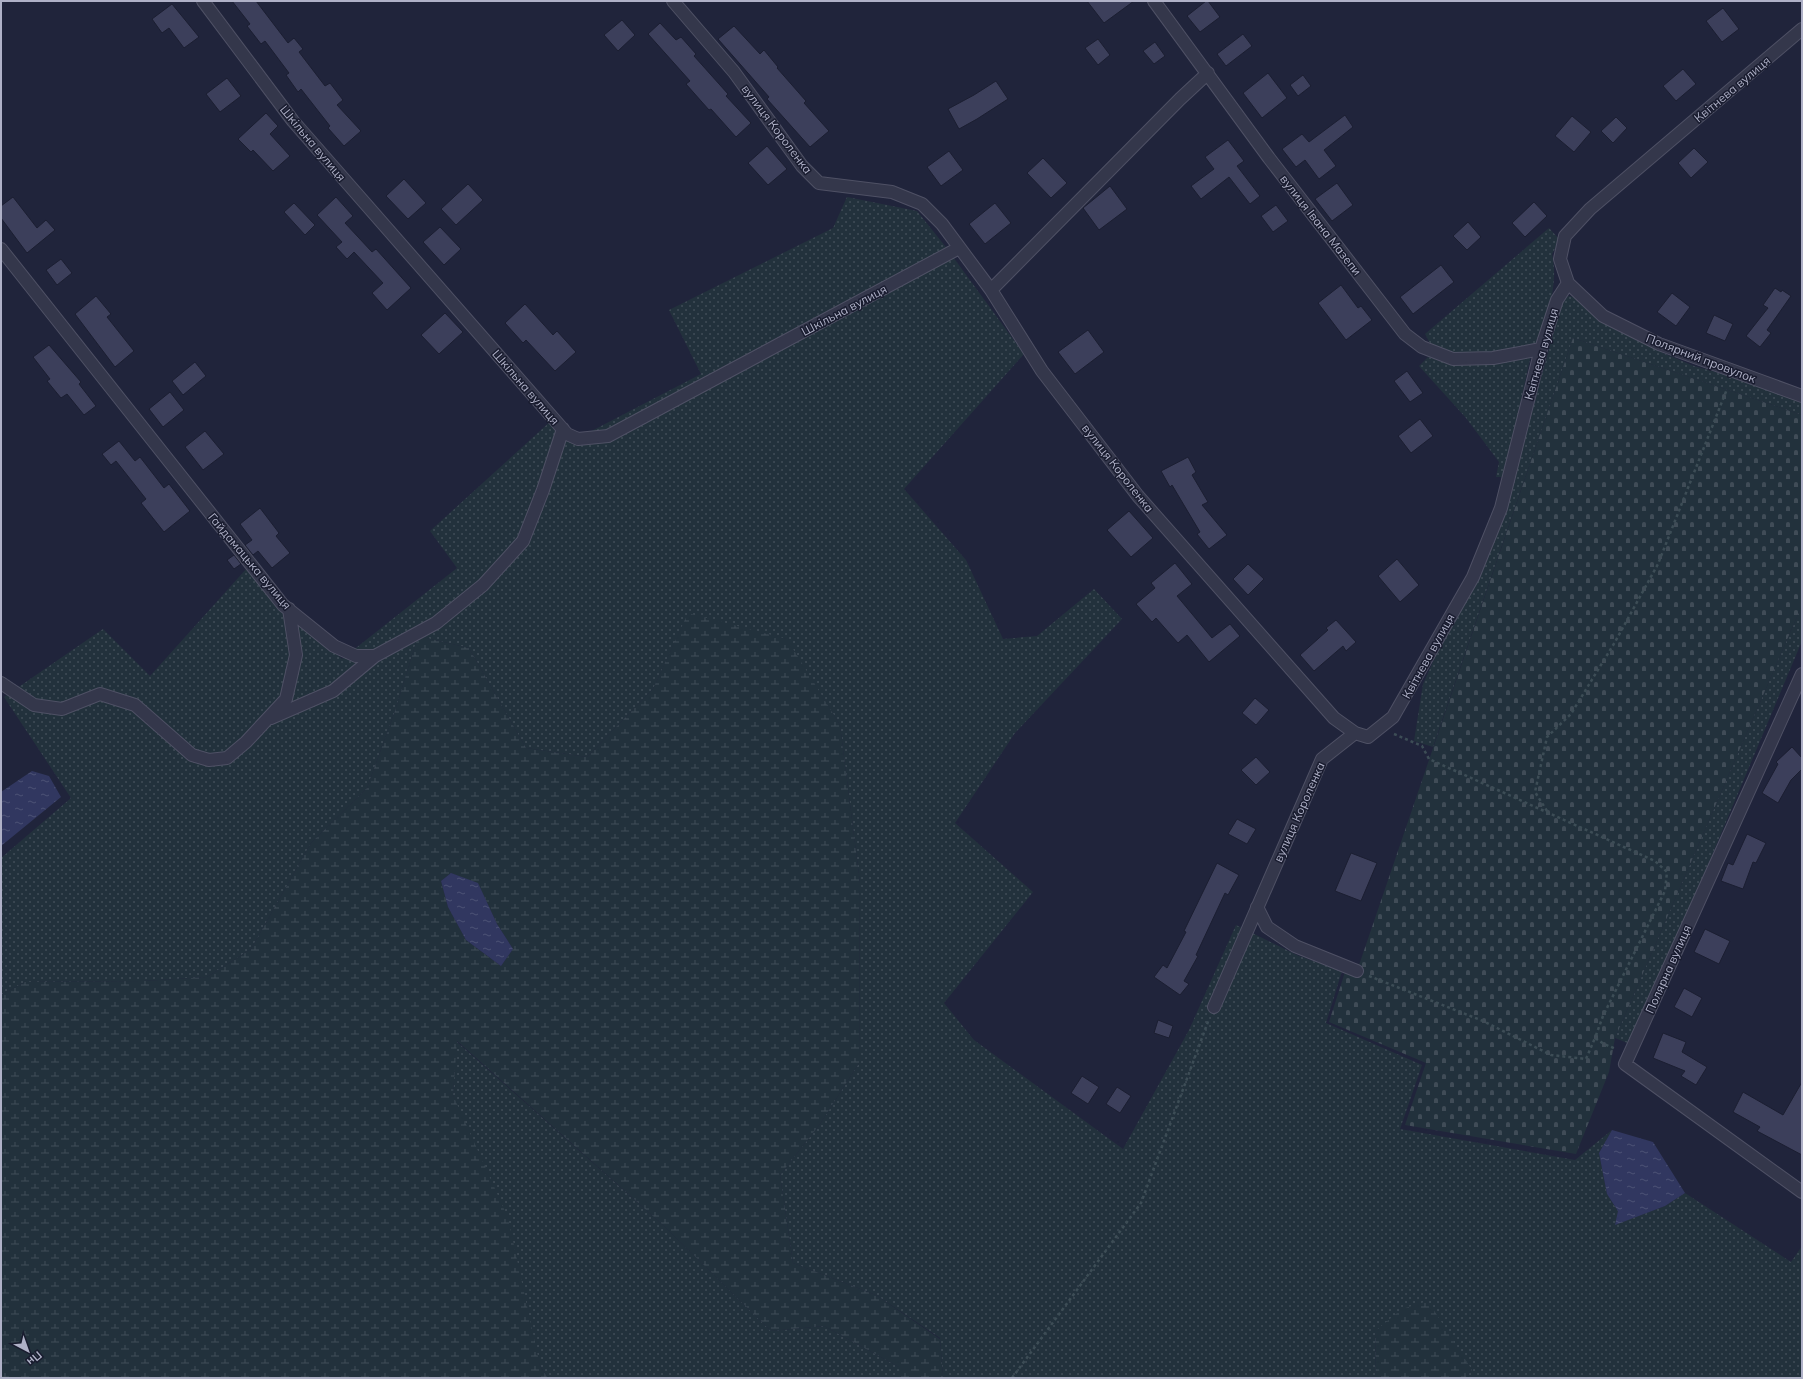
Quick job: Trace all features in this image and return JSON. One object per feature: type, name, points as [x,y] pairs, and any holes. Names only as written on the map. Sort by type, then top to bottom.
[{"type":"street","name":"Шкільна вулиця","points":[[203,1],[293,121],[566,434],[578,439],[608,436],[960,248]]},
{"type":"street","name":"вулиця Короленка","points":[[673,1],[734,72],[802,166],[818,183],[892,192],[922,204],[942,224],[991,290],[1042,371],[1138,496],[1316,699],[1334,718],[1355,733],[1322,759],[1214,1007]]},
{"type":"street","name":"вулиця Івана Мазепи","points":[[1154,1],[1269,158],[1406,334],[1422,346],[1453,359],[1493,358],[1541,349]]},
{"type":"street","name":"Квітнева вулиця","points":[[1368,737],[1393,717],[1473,577],[1501,508],[1541,349],[1557,300],[1568,283],[1560,259],[1565,236],[1590,210],[1802,29]]},
{"type":"street","points":[[991,290],[1180,99],[1208,74]]},
{"type":"street","name":"Гайдамацька вулиця","points":[[1,249],[283,605],[334,646],[356,656],[375,656],[436,623],[483,585],[523,541],[543,490],[563,429]]},
{"type":"street","name":"Полярний провулок","points":[[1568,283],[1603,316],[1658,344],[1802,396]]},
{"type":"street","points":[[1,684],[34,705],[62,709],[100,694],[135,705],[192,755],[209,760],[227,758],[246,742],[286,699],[296,655],[289,609]]},
{"type":"street","points":[[265,721],[333,691],[375,656]]},
{"type":"street","name":"Полярна вулиця","points":[[1802,674],[1625,1064],[1802,1192]]},
{"type":"street","points":[[1355,733],[1368,737]]},
{"type":"street","points":[[1257,907],[1266,927],[1294,946],[1356,971]]},
{"type":"path","points":[[1548,812],[1535,792],[1547,737],[1571,714],[1615,642],[1658,564],[1727,389]]},
{"type":"path","points":[[1356,971],[1483,1021],[1551,1055],[1586,1059],[1603,1016],[1665,891],[1667,872],[1655,861],[1429,759],[1422,746],[1389,733],[1368,737]]},
{"type":"path","points":[[1012,1378],[1142,1203],[1214,1007]]},
{"type":"path","points":[[1595,1038],[1604,1044],[1620,1050],[1632,1048]]},
{"type":"green space","points":[[847,197],[917,211],[945,246],[1024,354],[904,489],[966,560],[1003,639],[1037,636],[1094,589],[1122,619],[1015,733],[955,823],[1033,892],[944,1003],[974,1040],[1123,1149],[1189,1030],[1236,925],[1299,956],[1342,971],[1326,1023],[1422,1065],[1400,1129],[1575,1160],[1612,1130],[1599,1153],[1607,1194],[1618,1211],[1616,1224],[1665,1206],[1685,1193],[1791,1262],[1802,1246],[1802,1378],[1465,1378],[1472,1370],[1375,1331],[1376,1378],[943,1378],[940,1338],[876,1295],[793,1263],[780,1175],[820,1124],[859,1063],[860,883],[840,725],[786,639],[688,614],[653,689],[587,757],[526,748],[469,648],[418,636],[395,711],[367,788],[311,843],[251,949],[207,977],[143,981],[25,982],[1,995],[1,858],[71,798],[4,697],[103,629],[150,676],[247,568],[342,659],[457,568],[430,531],[552,420],[580,437],[701,374],[669,310],[833,228]]},
{"type":"green space","points":[[1549,228],[1560,240],[1552,254],[1554,266],[1553,289],[1538,345],[1499,353],[1469,355],[1454,354],[1442,351],[1431,344],[1425,334]]},
{"type":"green space","points":[[1568,296],[1576,297],[1663,353],[1694,366],[1752,382],[1802,403],[1802,415],[1573,338],[1433,747],[1414,741],[1423,684],[1437,653],[1474,586],[1525,434],[1562,303]]},
{"type":"green space","points":[[1573,338],[1802,415],[1802,605],[1615,1038],[1609,1072],[1576,1154],[1405,1125],[1426,1063],[1329,1022],[1345,972],[1357,971]]},
{"type":"green space","points":[[1531,355],[1504,477],[1496,477],[1499,462],[1466,418],[1419,366],[1428,357],[1447,363],[1488,363]]},
{"type":"green space","points":[[1802,605],[1802,641],[1676,941],[1630,1044],[1615,1038]]},
{"type":"green space","points":[[688,613],[787,639],[840,725],[860,883],[859,1063],[820,1124],[780,1175],[793,1263],[876,1295],[940,1339],[943,1378],[899,1378],[899,1367],[824,1326],[771,1331],[664,1226],[457,1041],[453,1095],[508,1218],[540,1366],[548,1378],[1,1378],[1,995],[25,982],[143,981],[207,977],[251,949],[311,843],[367,788],[395,711],[418,636],[469,648],[526,748],[587,757],[653,689]],"holes":[[[451,873],[478,884],[497,924],[513,949],[501,966],[466,940],[448,907],[441,881]]]},
{"type":"green space","points":[[456,1041],[664,1226],[771,1331],[824,1326],[899,1367],[899,1378],[548,1378],[540,1366],[453,1095]]},
{"type":"green space","points":[[1428,1301],[1472,1370],[1465,1378],[1376,1378],[1375,1331],[1402,1309]]},
{"type":"water","points":[[32,771],[49,776],[61,797],[1,846],[1,792]]},
{"type":"water","points":[[451,873],[478,883],[497,924],[513,949],[501,966],[466,940],[448,907],[441,881]]},
{"type":"water","points":[[1612,1130],[1653,1142],[1685,1193],[1665,1206],[1615,1225],[1618,1211],[1607,1194],[1599,1153]]},
{"type":"building","points":[[232,1],[256,1],[288,43],[294,38],[303,49],[299,52],[325,86],[330,83],[343,100],[337,105],[361,131],[344,146],[328,128],[330,126],[301,89],[298,92],[286,75],[289,73],[265,41],[261,44],[247,26],[250,24]]},
{"type":"building","points":[[1087,1],[1134,1],[1104,23]]},
{"type":"building","points":[[1208,1],[1220,17],[1200,32],[1187,16]]},
{"type":"building","points":[[172,4],[199,37],[184,48],[169,28],[162,33],[152,19]]},
{"type":"building","points":[[1723,8],[1739,29],[1722,42],[1706,21]]},
{"type":"building","points":[[622,20],[635,35],[618,51],[604,35]]},
{"type":"building","points":[[660,23],[676,40],[681,37],[696,54],[694,56],[728,94],[726,96],[751,123],[736,137],[686,84],[690,81],[648,34]]},
{"type":"building","points":[[734,26],[760,54],[764,50],[778,67],[777,68],[806,101],[804,103],[829,131],[810,147],[767,99],[769,97],[718,39]]},
{"type":"building","points":[[1243,34],[1252,46],[1226,66],[1217,54]]},
{"type":"building","points":[[1098,39],[1110,55],[1098,65],[1085,48]]},
{"type":"building","points":[[1155,42],[1165,56],[1154,64],[1143,51]]},
{"type":"building","points":[[1683,69],[1696,84],[1676,101],[1663,86]]},
{"type":"building","points":[[1268,73],[1287,98],[1262,118],[1243,93]]},
{"type":"building","points":[[1303,75],[1311,86],[1298,96],[1290,85]]},
{"type":"building","points":[[227,78],[241,96],[220,112],[206,94]]},
{"type":"building","points":[[996,81],[1008,99],[959,129],[948,109]]},
{"type":"building","points":[[266,113],[278,126],[270,134],[290,156],[273,171],[253,150],[251,152],[238,139]]},
{"type":"building","points":[[1345,115],[1353,127],[1324,150],[1336,166],[1319,179],[1305,160],[1296,167],[1282,149],[1302,134],[1309,142]]},
{"type":"building","points":[[1572,116],[1591,132],[1574,152],[1555,136]]},
{"type":"building","points":[[1616,117],[1627,128],[1613,143],[1601,131]]},
{"type":"building","points":[[1228,140],[1244,161],[1237,166],[1260,196],[1250,204],[1229,177],[1201,199],[1191,186],[1214,169],[1205,157]]},
{"type":"building","points":[[767,146],[787,169],[768,185],[748,163]]},
{"type":"building","points":[[1694,148],[1708,162],[1691,178],[1678,163]]},
{"type":"building","points":[[949,151],[963,170],[941,186],[927,167]]},
{"type":"building","points":[[1043,158],[1067,183],[1051,198],[1027,173]]},
{"type":"building","points":[[404,179],[426,203],[408,219],[386,196]]},
{"type":"building","points":[[1337,183],[1353,205],[1332,221],[1315,199]]},
{"type":"building","points":[[468,184],[483,200],[456,225],[441,209]]},
{"type":"building","points":[[1110,186],[1127,209],[1099,230],[1083,208]]},
{"type":"building","points":[[13,197],[37,228],[46,220],[55,230],[27,253],[1,218],[1,206]]},
{"type":"building","points":[[336,197],[353,216],[345,223],[372,252],[376,249],[411,288],[387,310],[372,293],[383,283],[354,252],[347,259],[336,247],[342,242],[317,215]]},
{"type":"building","points":[[1534,202],[1547,216],[1525,237],[1512,223]]},
{"type":"building","points":[[294,203],[315,225],[305,235],[284,212]]},
{"type":"building","points":[[995,203],[1011,223],[985,244],[969,224]]},
{"type":"building","points":[[1276,205],[1288,221],[1273,232],[1261,216]]},
{"type":"building","points":[[1468,222],[1481,237],[1467,250],[1453,236]]},
{"type":"building","points":[[440,227],[461,249],[444,265],[423,242]]},
{"type":"building","points":[[61,259],[72,273],[57,285],[46,270]]},
{"type":"building","points":[[1441,265],[1454,282],[1413,314],[1400,297]]},
{"type":"building","points":[[1341,285],[1358,308],[1361,306],[1372,320],[1346,340],[1318,303]]},
{"type":"building","points":[[1775,288],[1781,292],[1782,290],[1791,296],[1767,330],[1771,333],[1760,347],[1746,336],[1768,308],[1763,305]]},
{"type":"building","points":[[1672,293],[1690,307],[1676,326],[1657,312]]},
{"type":"building","points":[[96,296],[111,314],[107,317],[134,351],[115,367],[75,314]]},
{"type":"building","points":[[525,304],[553,335],[557,331],[576,352],[555,371],[526,340],[523,343],[505,323]]},
{"type":"building","points":[[445,313],[463,332],[439,354],[421,335]]},
{"type":"building","points":[[1714,315],[1733,324],[1725,341],[1706,333]]},
{"type":"building","points":[[1088,330],[1104,352],[1075,374],[1058,352]]},
{"type":"building","points":[[49,345],[81,382],[79,384],[96,406],[84,415],[67,394],[61,398],[47,381],[50,379],[33,357]]},
{"type":"building","points":[[195,362],[206,376],[183,395],[172,381]]},
{"type":"building","points":[[1407,371],[1423,393],[1410,402],[1394,381]]},
{"type":"building","points":[[170,392],[184,410],[163,427],[149,409]]},
{"type":"building","points":[[1420,419],[1433,436],[1411,453],[1398,436]]},
{"type":"building","points":[[205,431],[224,454],[203,470],[185,447]]},
{"type":"building","points":[[119,441],[135,461],[140,457],[164,488],[169,484],[190,511],[164,532],[141,503],[146,499],[116,461],[111,465],[102,454]]},
{"type":"building","points":[[1188,457],[1196,472],[1192,475],[1208,502],[1202,505],[1227,535],[1209,549],[1197,534],[1200,532],[1172,485],[1170,487],[1161,471]]},
{"type":"building","points":[[260,508],[279,533],[276,536],[290,553],[272,568],[258,551],[253,555],[245,545],[252,540],[240,524]]},
{"type":"building","points":[[1129,511],[1153,538],[1131,557],[1107,530]]},
{"type":"building","points":[[234,555],[241,564],[234,569],[227,560]]},
{"type":"building","points":[[1397,559],[1419,585],[1400,602],[1378,576]]},
{"type":"building","points":[[1175,563],[1192,584],[1177,596],[1212,638],[1230,624],[1240,636],[1209,662],[1187,635],[1178,643],[1156,618],[1152,622],[1136,604],[1155,588],[1151,583]]},
{"type":"building","points":[[1248,564],[1264,579],[1248,595],[1233,579]]},
{"type":"building","points":[[1336,620],[1356,642],[1346,651],[1343,646],[1314,671],[1300,655],[1328,630],[1326,628]]},
{"type":"building","points":[[1255,698],[1269,710],[1256,725],[1242,713]]},
{"type":"building","points":[[1792,747],[1802,758],[1802,769],[1791,780],[1778,803],[1762,793],[1778,764],[1776,762]]},
{"type":"building","points":[[1256,757],[1270,772],[1256,785],[1241,770]]},
{"type":"building","points":[[1237,819],[1256,829],[1247,844],[1228,834]]},
{"type":"building","points":[[1747,834],[1766,843],[1756,863],[1753,862],[1743,889],[1721,881],[1728,863],[1733,865]]},
{"type":"building","points":[[1351,853],[1377,863],[1361,901],[1335,891]]},
{"type":"building","points":[[1217,863],[1239,875],[1228,895],[1225,893],[1196,955],[1198,956],[1184,981],[1189,984],[1180,995],[1154,977],[1163,965],[1167,968],[1186,932],[1184,931]]},
{"type":"building","points":[[1705,929],[1730,941],[1719,964],[1694,952]]},
{"type":"building","points":[[1684,988],[1702,998],[1692,1017],[1674,1007]]},
{"type":"building","points":[[1158,1020],[1173,1026],[1169,1038],[1154,1033]]},
{"type":"building","points":[[1663,1033],[1686,1042],[1682,1052],[1707,1067],[1696,1085],[1681,1076],[1685,1071],[1653,1058]]},
{"type":"building","points":[[1082,1076],[1099,1087],[1088,1104],[1071,1093]]},
{"type":"building","points":[[1802,1082],[1802,1155],[1757,1131],[1760,1127],[1733,1112],[1743,1092],[1783,1115]]},
{"type":"building","points":[[1117,1087],[1131,1096],[1120,1113],[1106,1104]]}]
